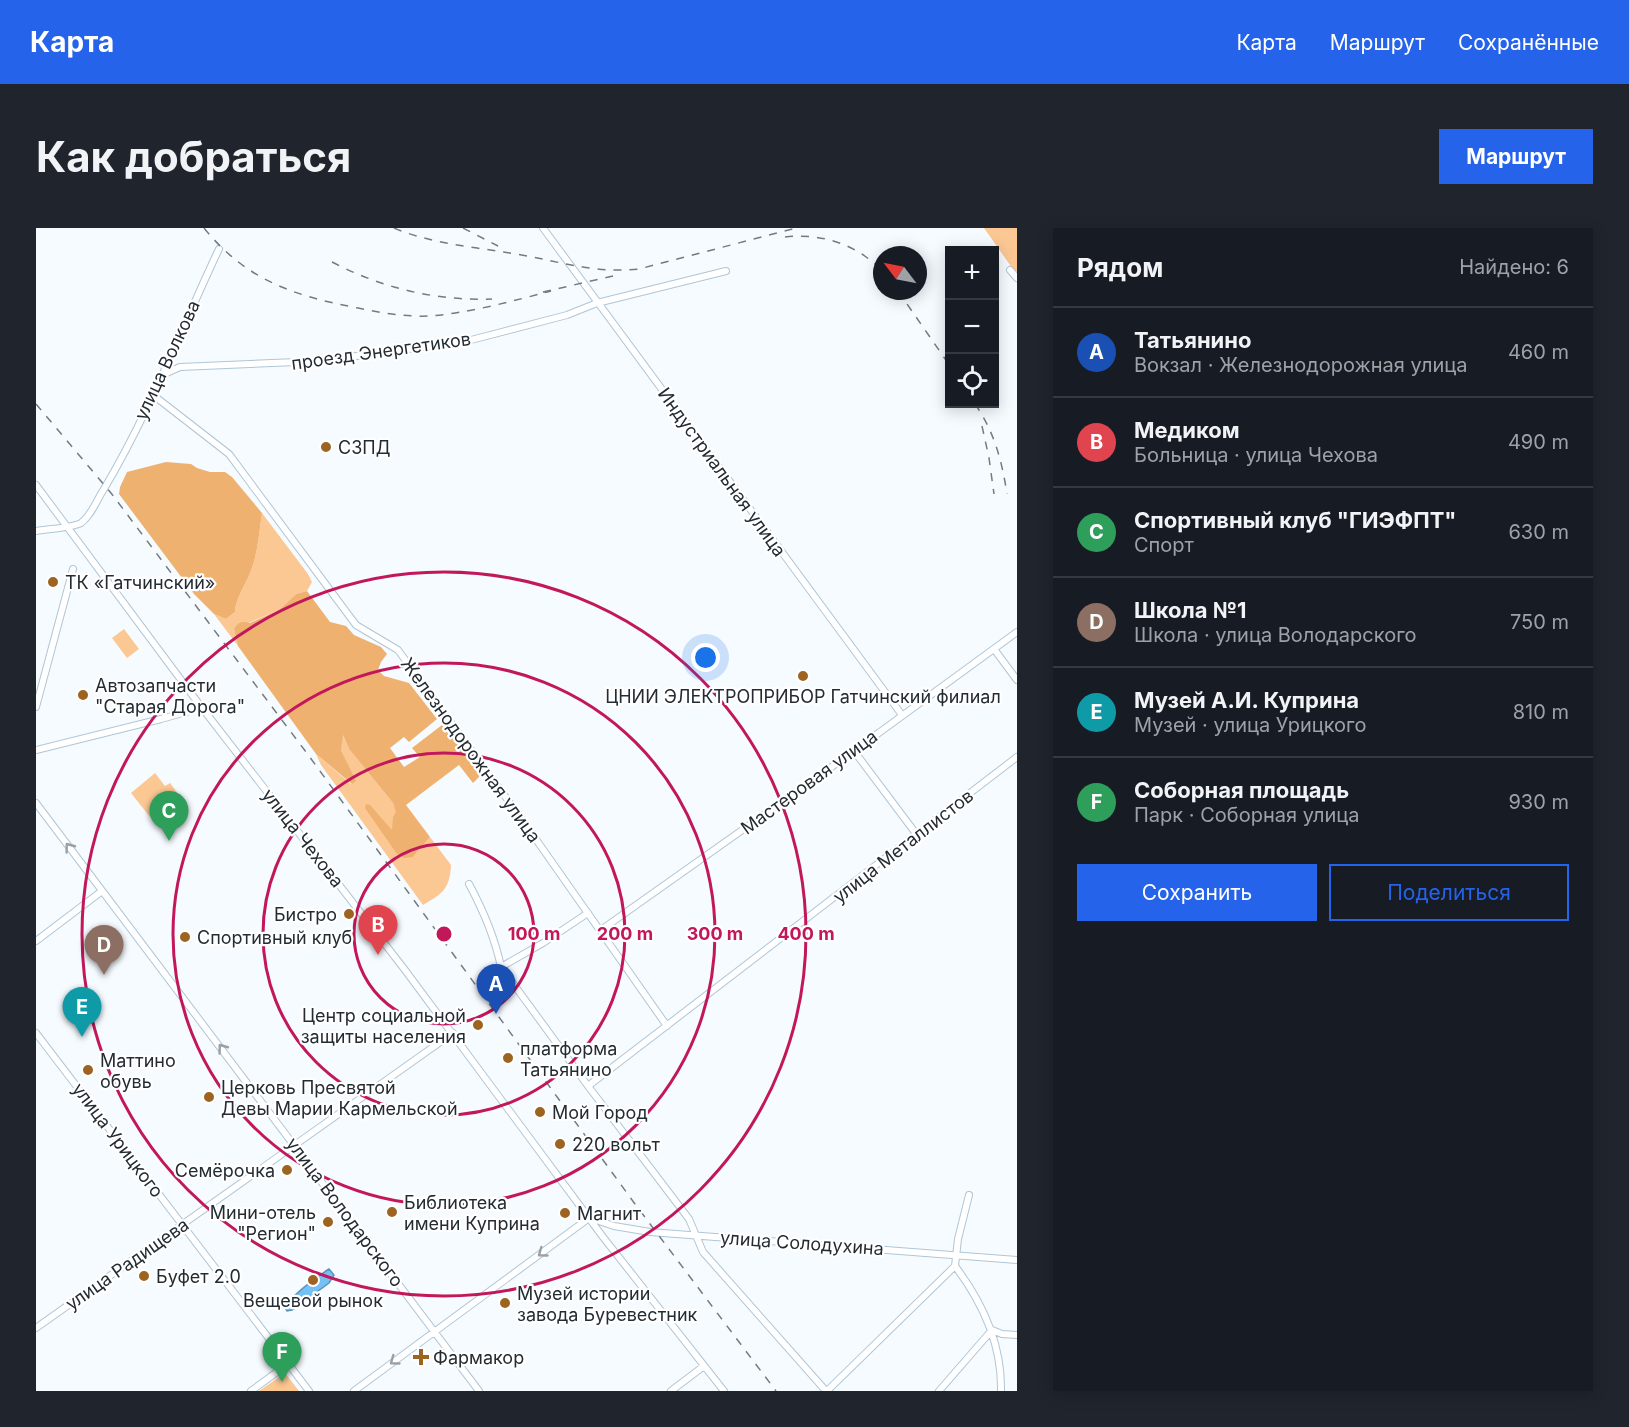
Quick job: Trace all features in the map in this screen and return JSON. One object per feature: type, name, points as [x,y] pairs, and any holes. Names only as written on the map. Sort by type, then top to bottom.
[{"type":"street","name":"Индустриальная улица","points":[[543,228],[902,716]]},
{"type":"street","name":"улица Волкова","points":[[68,526],[79,524],[84,520],[114,471],[153,395],[219,249]]},
{"type":"street","points":[[1010,270],[1017,278]]},
{"type":"street","name":"проезд Энергетиков","points":[[162,375],[180,367],[320,361],[467,341],[567,315],[597,303],[726,271]]},
{"type":"street","name":"Железнодорожная улица","points":[[153,395],[229,453],[356,625],[398,650],[601,930],[667,1026]]},
{"type":"street","name":"улица Чехова","points":[[36,485],[199,704],[453,1033],[603,1237],[724,1391]]},
{"type":"street","points":[[36,531],[68,526]]},
{"type":"street","points":[[36,707],[73,569]]},
{"type":"street","name":"Мастеровая улица","points":[[601,930],[854,751],[1017,632]]},
{"type":"street","points":[[994,649],[1017,680]]},
{"type":"street","points":[[36,750],[190,711],[199,704]]},
{"type":"street","points":[[854,751],[917,835]]},
{"type":"street","name":"улица Металлистов","points":[[588,1086],[1017,757]]},
{"type":"street","name":"улица Володарского","points":[[36,803],[480,1391]]},
{"type":"street","points":[[469,884],[480,904],[498,951],[501,967],[689,1219],[703,1252],[827,1391],[955,1266],[958,1239],[969,1195]]},
{"type":"street","points":[[36,941],[102,891]]},
{"type":"street","points":[[501,967],[588,913]]},
{"type":"street","name":"улица Урицкого","points":[[36,1033],[309,1391]]},
{"type":"street","name":"улица Радищева","points":[[36,1328],[453,1033]]},
{"type":"street","points":[[354,1391],[589,1218]]},
{"type":"street","name":"улица Солодухина","points":[[589,1218],[614,1226],[650,1232],[1017,1260]]},
{"type":"street","points":[[603,1237],[606,1229],[614,1226]]},
{"type":"street","points":[[955,1266],[972,1289],[992,1330],[1000,1363],[1001,1391]]},
{"type":"street","points":[[992,1330],[1002,1334],[1017,1335]]},
{"type":"street","points":[[939,1391],[992,1330]]},
{"type":"street","points":[[251,1391],[288,1364]]},
{"type":"street","points":[[671,1391],[704,1366]]},
{"type":"shaded area","points":[[984,228],[1017,228],[1017,275],[999,246],[997,246]]},
{"type":"shaded area","points":[[166,462],[191,464],[210,472],[225,472],[232,477],[262,513],[253,566],[239,596],[235,612],[226,619],[214,614],[194,594],[119,494],[127,472]]},
{"type":"shaded area","points":[[262,513],[312,582],[307,591],[296,594],[279,610],[234,629],[238,646],[214,614],[226,619],[235,612],[239,596],[255,558]]},
{"type":"shaded area","points":[[307,591],[330,622],[346,626],[354,635],[381,647],[387,654],[378,670],[384,676],[409,683],[437,719],[409,742],[404,737],[390,748],[404,767],[420,757],[412,748],[442,725],[479,771],[480,776],[473,783],[459,765],[406,805],[430,837],[413,857],[404,858],[397,854],[365,808],[366,804],[370,805],[392,830],[393,817],[396,812],[393,803],[349,749],[343,735],[341,750],[356,781],[352,784],[316,754],[238,646],[234,629],[239,623],[250,623],[279,610],[296,594]]},
{"type":"shaded area","points":[[124,629],[139,649],[127,658],[112,638]]},
{"type":"shaded area","points":[[342,733],[349,749],[393,803],[397,812],[392,831],[370,805],[413,857],[430,837],[451,865],[449,880],[444,890],[423,905],[321,765],[316,754],[351,784],[355,781],[341,750]]},
{"type":"shaded area","points":[[155,773],[165,786],[170,783],[179,795],[150,817],[131,793]]},
{"type":"shaded area","points":[[285,1373],[299,1391],[259,1391]]},
{"type":"water","points":[[329,1269],[334,1275],[329,1283],[292,1310],[287,1311],[284,1306],[289,1301]]},
{"type":"railway","points":[[204,228],[237,261],[273,283],[313,298],[376,312],[430,316],[491,306],[551,291]]},
{"type":"railway","points":[[394,228],[423,238],[607,270],[639,269],[796,228]]},
{"type":"railway","points":[[463,228],[498,246]]},
{"type":"railway","points":[[785,237],[812,237],[838,242],[850,247],[873,263]]},
{"type":"railway","points":[[332,262],[370,279],[409,291],[450,298],[492,299]]},
{"type":"railway","points":[[543,292],[613,276]]},
{"type":"railway","points":[[904,300],[945,359]]},
{"type":"railway","points":[[36,404],[111,493],[309,756],[635,1204],[776,1391]]},
{"type":"railway","points":[[978,408],[996,447],[1007,494]]},
{"type":"railway","points":[[982,426],[994,494]]},
{"type":"place","name":"СЗПД","points":[[326,447]]},
{"type":"place","name":"ТК «Гатчинский»","points":[[53,582]]},
{"type":"place","name":"ЦНИИ ЭЛЕКТРОПРИБОР Гатчинский филиал","points":[[803,676]]},
{"type":"place","name":"Автозапчасти \"Старая Дорога\"","points":[[83,695]]},
{"type":"place","name":"Спортивный клуб \"ГИЭФПТ\"","points":[[169,841]]},
{"type":"place","name":"Бистро","points":[[349,914]]},
{"type":"place","name":"Спортивный клуб","points":[[185,937]]},
{"type":"place","name":"Медиком","points":[[378,955]]},
{"type":"place","name":"Школа №1","points":[[104,975]]},
{"type":"place","name":"Татьянино","points":[[496,1014]]},
{"type":"place","name":"Центр социальной защиты населения","points":[[478,1025]]},
{"type":"place","name":"Музей А.И. Куприна","points":[[82,1037]]},
{"type":"place","name":"платформа Татьянино","points":[[508,1058]]},
{"type":"place","name":"Маттино обувь","points":[[88,1070]]},
{"type":"place","name":"Церковь Пресвятой Девы Марии Кармельской","points":[[209,1097]]},
{"type":"place","name":"Мой Город","points":[[540,1112]]},
{"type":"place","name":"220 вольт","points":[[560,1144]]},
{"type":"place","name":"Семёрочка","points":[[287,1170]]},
{"type":"place","name":"Библиотека имени Куприна","points":[[392,1212]]},
{"type":"place","name":"Магнит","points":[[565,1213]]},
{"type":"place","name":"Мини-отель \"Регион\"","points":[[328,1222]]},
{"type":"place","name":"Буфет 2.0","points":[[144,1276]]},
{"type":"place","name":"Вещевой рынок","points":[[313,1280]]},
{"type":"place","name":"Музей истории завода Буревестник","points":[[505,1303]]},
{"type":"place","name":"Фармакор","points":[[421,1357]]},
{"type":"place","name":"Соборная площадь","points":[[282,1382]]}]
